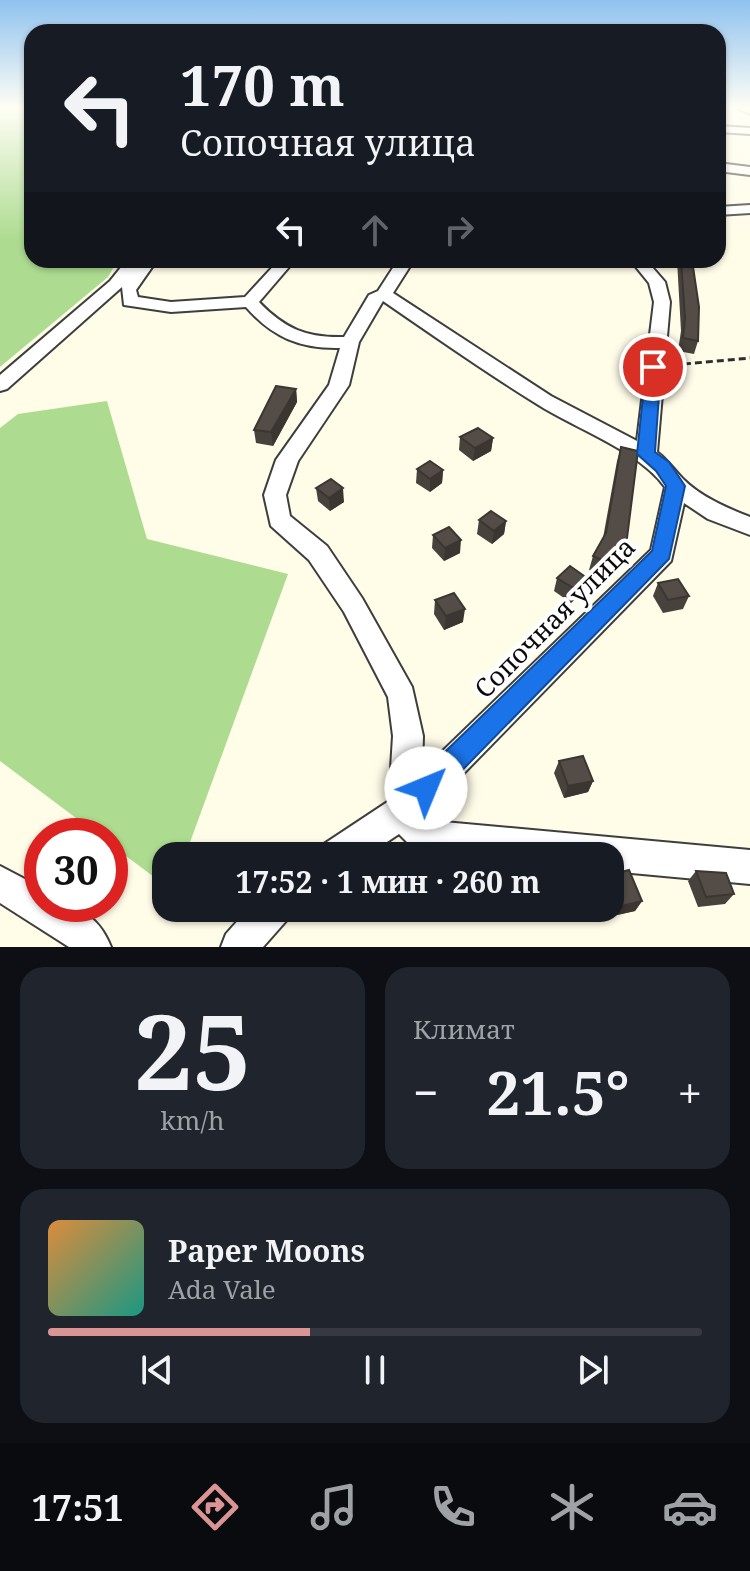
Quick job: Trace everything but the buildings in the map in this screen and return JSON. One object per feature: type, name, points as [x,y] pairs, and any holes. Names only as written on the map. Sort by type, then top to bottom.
[{"type":"street","points":[[726,168],[750,171]]},
{"type":"street","points":[[726,210],[750,209]]},
{"type":"street","points":[[0,385],[116,284],[126,268]]},
{"type":"street","points":[[143,268],[128,290],[130,301],[171,307],[250,302],[280,268]]},
{"type":"street","points":[[401,268],[384,294],[375,299],[350,342],[339,385],[287,460],[275,495],[279,520],[318,553],[353,605],[402,696],[408,736],[405,810],[411,824],[426,837],[750,867]]},
{"type":"street","points":[[645,268],[657,282],[662,302],[646,454]]},
{"type":"street","points":[[384,294],[527,389],[619,442],[646,454],[662,467],[676,486],[716,513],[750,526]]},
{"type":"street","points":[[250,302],[280,332],[292,339],[316,344],[350,342]]},
{"type":"street","name":"Сопочная улица","points":[[357,842],[405,810],[662,554],[676,486]]},
{"type":"street","points":[[0,883],[79,931],[93,947]]},
{"type":"street","points":[[239,947],[261,922]]},
{"type":"path","points":[[653,367],[750,358]]},
{"type":"green space","points":[[0,151],[24,151],[24,268],[113,268],[108,277],[0,367]]},
{"type":"green space","points":[[107,401],[147,539],[288,574],[190,842],[152,842],[152,876],[128,858],[128,818],[76,818],[0,761],[0,428],[18,414]]},
{"type":"route","points":[[426,788],[662,554],[676,486],[662,467],[646,454],[653,367]]}]
